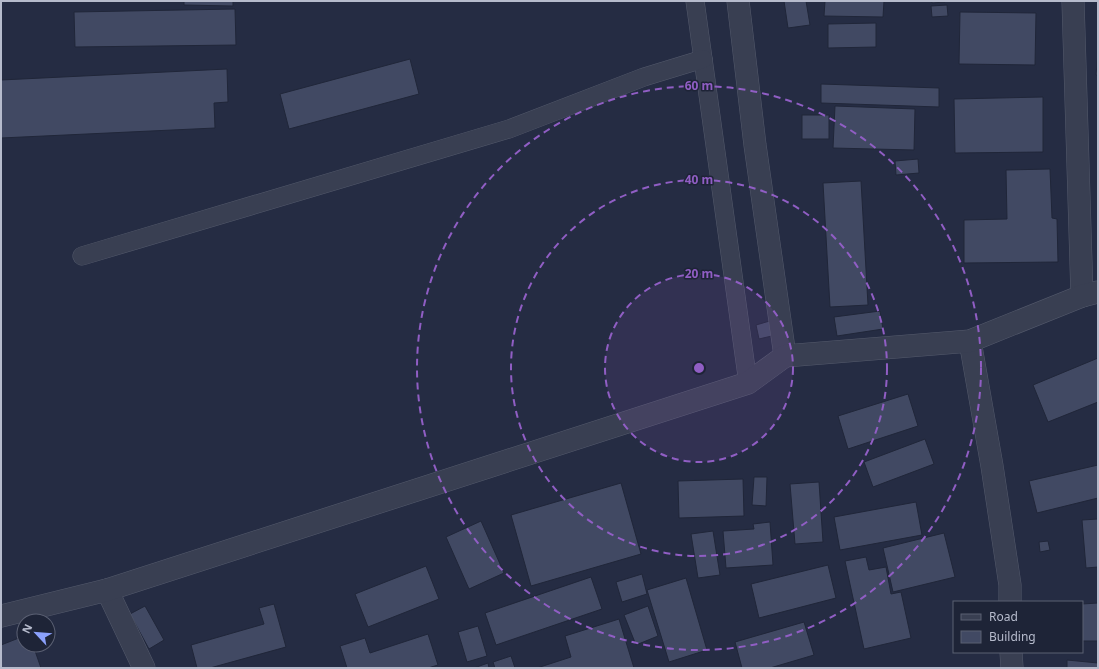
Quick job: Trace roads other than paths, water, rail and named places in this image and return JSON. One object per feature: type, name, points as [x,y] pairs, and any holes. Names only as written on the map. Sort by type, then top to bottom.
[{"type":"street","points":[[738,1],[755,145],[785,356]]},
{"type":"street","points":[[1,616],[107,590],[748,383],[785,356],[970,340],[1090,294],[1073,1]]},
{"type":"street","points":[[970,340],[992,466],[1010,585],[1010,601]]},
{"type":"street","points":[[107,590],[144,668]]},
{"type":"street","points":[[1011,653],[1012,668]]},
{"type":"lane","points":[[695,1],[748,383]]},
{"type":"lane","points":[[82,256],[509,129],[644,77],[703,59]]}]
